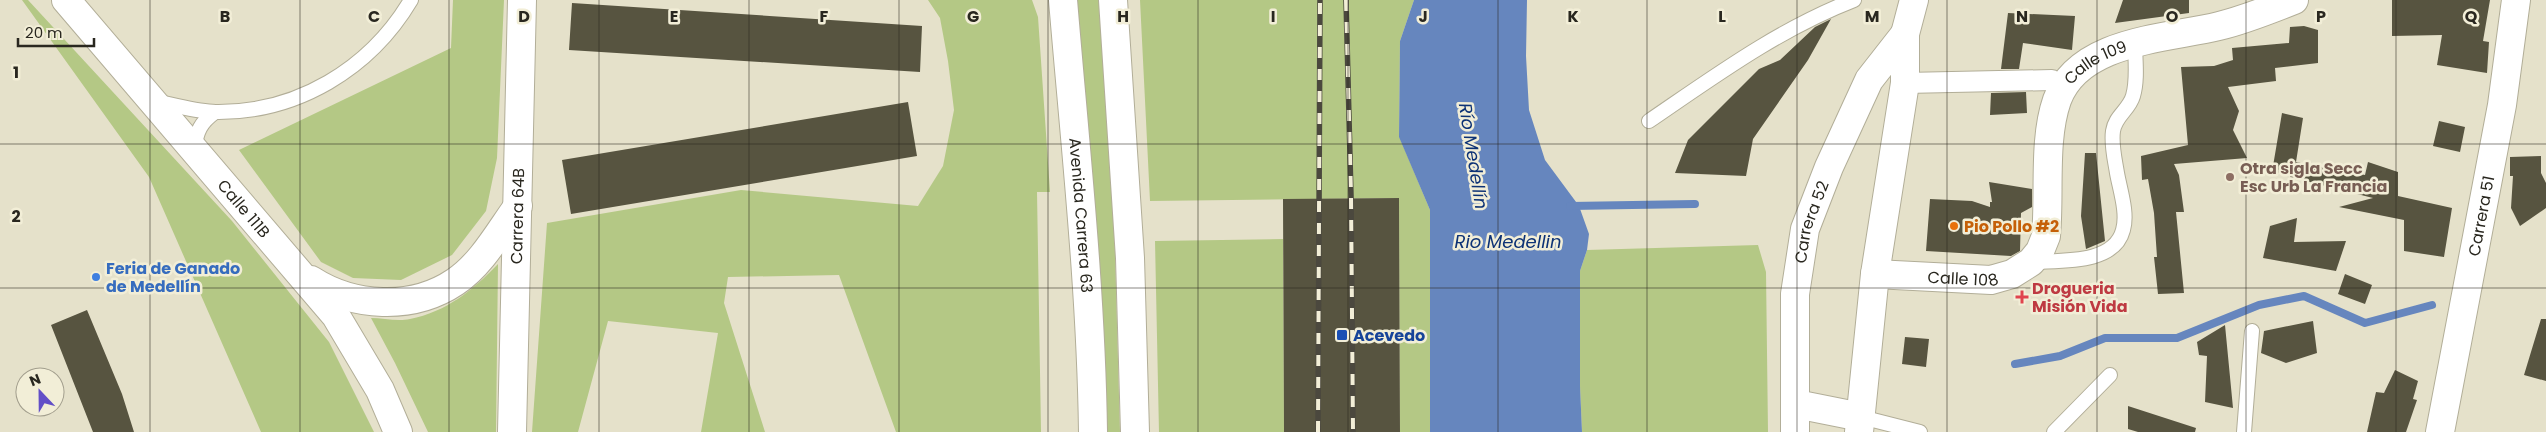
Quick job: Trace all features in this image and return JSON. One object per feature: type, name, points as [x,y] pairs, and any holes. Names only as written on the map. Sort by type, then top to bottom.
[{"type":"main road","name":"Calle 111B","points":[[66,0],[336,316],[380,390],[398,432]]},
{"type":"main road","name":"Carrera 64B","points":[[512,432],[522,0]]},
{"type":"main road","name":"Avenida Carrera 63","points":[[1063,0],[1081,204],[1093,432]]},
{"type":"main road","points":[[1113,0],[1130,258],[1134,432]]},
{"type":"main road","name":"Carrera 52","points":[[1860,425],[1875,274],[1905,83],[1905,34],[1914,0]]},
{"type":"main road","name":"Calle 109","points":[[2036,256],[2046,236],[2050,130],[2057,99],[2069,79],[2093,59],[2135,42],[2220,26],[2294,0]]},
{"type":"main road","name":"Carrera 51","points":[[2440,432],[2502,105],[2516,0]]},
{"type":"main road","name":"Carrera 52","points":[[1795,432],[1795,294],[1805,229],[1829,167],[1869,80],[1905,34]]},
{"type":"main road","points":[[301,274],[340,296],[369,302],[398,302],[425,295],[454,282],[475,264],[518,206]]},
{"type":"main road","name":"Calle 108","points":[[1875,274],[1991,280],[2012,274],[2036,256]]},
{"type":"main road","points":[[1796,404],[1860,425]]},
{"type":"street","points":[[1905,83],[2052,80]]},
{"type":"lane","points":[[153,101],[215,112],[270,107],[293,100],[328,83],[363,58],[384,38],[411,0]]},
{"type":"lane","points":[[1648,121],[1765,43],[1820,13],[1854,0]]},
{"type":"lane","points":[[2036,256],[2088,258],[2106,252],[2117,244],[2124,230],[2124,214],[2112,131],[2117,118],[2128,107],[2133,96],[2135,42]]},
{"type":"lane","points":[[194,149],[197,130],[202,121],[215,112]]},
{"type":"lane","points":[[2244,432],[2252,330]]},
{"type":"lane","points":[[2054,432],[2110,375]]},
{"type":"lane","points":[[1860,425],[1920,432]]},
{"type":"green space","points":[[22,0],[28,0],[232,221],[329,342],[374,432],[261,432],[149,177]]},
{"type":"green space","points":[[453,0],[504,0],[497,158],[486,211],[452,255],[401,280],[353,278],[321,262],[239,150],[451,48]]},
{"type":"green space","points":[[928,0],[1032,0],[1038,17],[1050,192],[1037,192],[1041,432],[896,432],[839,275],[728,277],[724,303],[765,432],[701,432],[718,333],[608,321],[578,432],[532,432],[547,223],[741,190],[918,206],[943,166],[954,110],[940,18]]},
{"type":"green space","points":[[1075,0],[1099,0],[1114,215],[1120,432],[1106,432]]},
{"type":"green space","points":[[1140,0],[1414,0],[1400,41],[1399,136],[1430,210],[1430,432],[1400,432],[1399,198],[1150,201]]},
{"type":"green space","points":[[1283,239],[1284,432],[1159,432],[1155,241]]},
{"type":"green space","points":[[1758,245],[1766,272],[1768,432],[1582,432],[1580,271],[1587,250]]},
{"type":"green space","points":[[498,264],[496,432],[428,432],[371,318],[405,320],[435,311],[469,291]]},
{"type":"water","name":"Rio Medellin","points":[[1414,0],[1527,0],[1526,56],[1529,110],[1545,160],[1579,206],[1589,234],[1587,250],[1580,271],[1582,432],[1430,432],[1430,210],[1399,137],[1400,41]]},
{"type":"building","points":[[2123,0],[2189,0],[2189,13],[2115,23]]},
{"type":"building","points":[[2392,0],[2490,0],[2483,41],[2489,42],[2487,73],[2437,65],[2442,35],[2392,36]]},
{"type":"building","points":[[572,3],[922,26],[920,72],[569,50]]},
{"type":"building","points":[[2008,13],[2075,16],[2072,50],[2023,43],[2019,69],[2001,69]]},
{"type":"building","points":[[1831,19],[1808,60],[1753,139],[1746,176],[1675,173],[1688,140],[1759,69],[1780,60],[1815,27]]},
{"type":"building","points":[[2304,26],[2318,30],[2318,63],[2275,68],[2276,81],[2228,87],[2239,111],[2233,130],[2247,158],[2174,164],[2179,175],[2184,212],[2176,212],[2184,293],[2158,294],[2154,257],[2157,257],[2154,213],[2148,179],[2142,180],[2141,156],[2188,145],[2181,67],[2214,66],[2233,60],[2232,48],[2289,43],[2290,27]]},
{"type":"building","points":[[2026,92],[2027,113],[1990,115],[1991,93]]},
{"type":"building","points":[[908,102],[917,156],[571,214],[562,160]]},
{"type":"building","points":[[2282,113],[2303,118],[2296,162],[2365,175],[2368,162],[2398,172],[2398,196],[2452,208],[2444,257],[2404,251],[2404,220],[2339,207],[2373,198],[2290,177],[2290,173],[2272,172]]},
{"type":"building","points":[[2439,121],[2465,127],[2460,152],[2433,146]]},
{"type":"building","points":[[2085,153],[2096,153],[2105,241],[2086,249],[2081,216]]},
{"type":"building","points":[[2541,156],[2541,173],[2546,183],[2546,208],[2520,226],[2511,208],[2513,176],[2510,176],[2510,157]]},
{"type":"building","points":[[1989,182],[2032,189],[2032,207],[2021,213],[2020,251],[2011,256],[1926,251],[1930,199],[1972,201],[1990,207],[1990,202],[1992,202]]},
{"type":"building","name":"Acevedo","points":[[1399,198],[1400,432],[1284,432],[1283,199]]},
{"type":"building","points":[[2297,218],[2294,242],[2346,241],[2336,271],[2263,258],[2270,226]]},
{"type":"building","points":[[2345,274],[2372,285],[2365,304],[2338,294]]},
{"type":"building","points":[[87,310],[122,394],[134,432],[93,432],[51,325]]},
{"type":"building","points":[[2541,319],[2546,319],[2546,381],[2524,375]]},
{"type":"building","points":[[2313,321],[2317,353],[2286,363],[2261,353],[2264,331]]},
{"type":"building","points":[[2225,325],[2233,408],[2205,402],[2207,356],[2199,355],[2197,342]]},
{"type":"building","points":[[1905,337],[1929,339],[1926,367],[1902,364]]},
{"type":"building","points":[[2395,370],[2418,381],[2413,399],[2417,400],[2406,432],[2367,432],[2376,392],[2384,393]]},
{"type":"building","points":[[2128,406],[2196,428],[2195,432],[2138,432],[2128,429]]},
{"type":"waterway","points":[[1570,206],[1695,204]]},
{"type":"waterway","points":[[2015,364],[2060,356],[2105,338],[2177,338],[2259,305],[2304,296],[2365,323],[2432,305]]},
{"type":"railway","points":[[1318,432],[1320,0]]},
{"type":"railway","points":[[1346,0],[1351,195],[1353,432]]},
{"type":"place","name":"Otra sigla Secc Esc Urb La Francia","points":[[2230,177]]},
{"type":"place","name":"Pio Pollo #2","points":[[1954,226]]},
{"type":"place","name":"Feria de Ganado de Medellín","points":[[96,277]]},
{"type":"place","name":"Drogueria Misión Vida","points":[[2022,297]]},
{"type":"place","name":"Acevedo","points":[[1342,335]]},
{"type":"water label","name":"Río Medellín","points":[[1473,156]]}]
